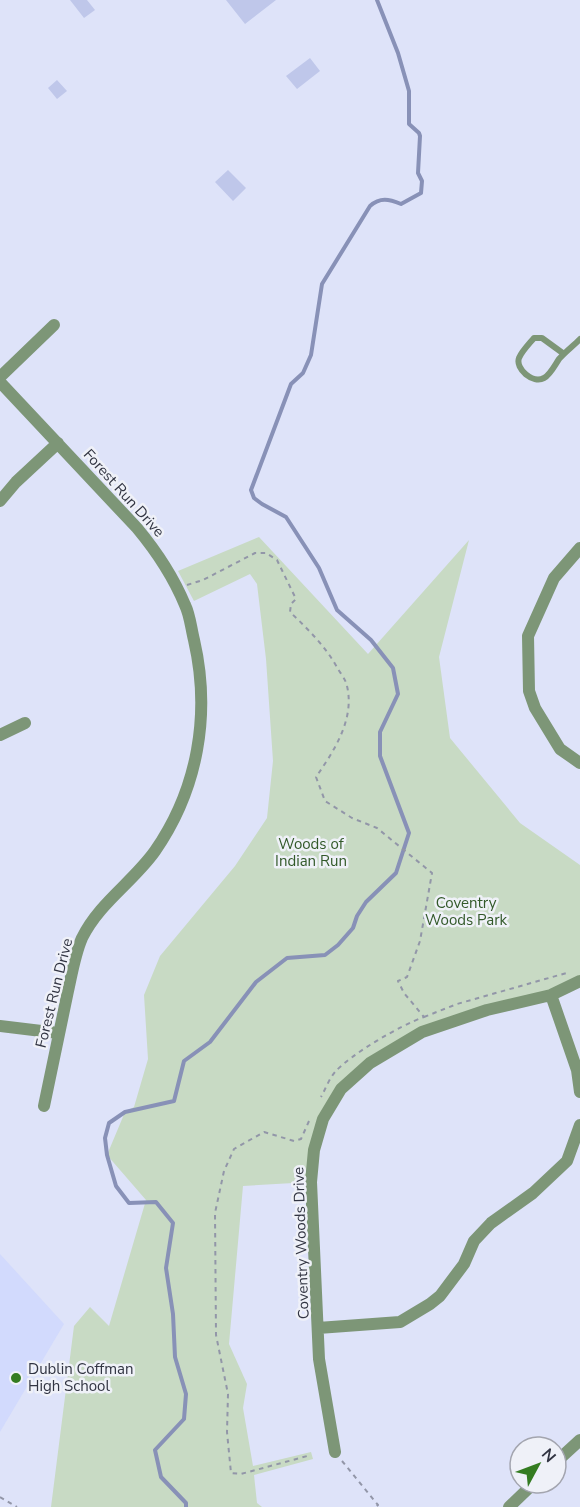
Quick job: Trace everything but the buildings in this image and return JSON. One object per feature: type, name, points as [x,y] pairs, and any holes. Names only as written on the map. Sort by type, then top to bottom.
[{"type":"street","points":[[0,377],[54,326]]},
{"type":"street","name":"Forest Run Drive","points":[[0,381],[155,550],[186,607],[201,668],[202,708],[195,765],[171,827],[153,854],[131,880],[95,916],[82,939],[58,1033],[44,1106]]},
{"type":"street","points":[[0,501],[16,482],[58,443]]},
{"type":"street","points":[[580,548],[554,578],[528,636],[529,691],[535,708],[560,749],[580,763]]},
{"type":"street","points":[[0,735],[25,723]]},
{"type":"street","name":"Coventry Woods Drive","points":[[335,1452],[319,1359],[311,1182],[314,1150],[322,1119],[341,1089],[370,1063],[422,1032],[487,1010],[551,995],[578,976]]},
{"type":"street","points":[[551,995],[577,1070],[580,1092]]},
{"type":"street","points":[[0,1026],[58,1033]]},
{"type":"street","points":[[318,1328],[400,1322],[435,1300],[464,1264],[474,1241],[491,1223],[533,1193],[567,1161],[580,1125]]},
{"type":"street","points":[[568,1451],[580,1440]]},
{"type":"street","points":[[509,1507],[522,1495]]},
{"type":"lane","points":[[564,354],[542,338],[534,338],[519,357],[518,364],[522,371],[532,377],[539,380],[544,378],[580,339]]},
{"type":"path","points":[[177,588],[203,580],[255,553],[266,553],[277,560],[296,599],[291,604],[290,612],[329,653],[347,685],[348,706],[342,734],[316,777],[325,801],[352,819],[377,828],[432,873],[420,941],[407,977],[398,981],[404,993],[424,1017]]},
{"type":"path","points":[[318,1104],[335,1073],[368,1047],[411,1021],[457,1004],[578,976]]},
{"type":"path","points":[[311,1455],[241,1474],[231,1473],[227,1432],[228,1394],[216,1335],[215,1213],[224,1171],[234,1149],[264,1132],[294,1141],[301,1139],[313,1113]]},
{"type":"path","points":[[335,1452],[378,1505],[376,1507]]},
{"type":"path","points":[[0,1497],[17,1507]]},
{"type":"shaded area","name":"Dublin Coffman High School","points":[[0,1254],[64,1324],[0,1432]]},
{"type":"green space","name":"Coventry Woods Park","points":[[259,537],[368,654],[469,540],[439,657],[450,738],[520,823],[580,865],[580,981],[422,1032],[370,1063],[323,1119],[311,1182],[243,1186],[229,1344],[247,1384],[243,1408],[253,1466],[311,1452],[313,1459],[254,1475],[257,1503],[262,1507],[51,1507],[74,1326],[90,1307],[109,1326],[146,1200],[107,1155],[125,1112],[134,1107],[148,1059],[144,995],[160,956],[235,866],[267,818],[273,761],[266,659],[257,584],[250,574],[194,601],[178,571]]},
{"type":"waterway","points":[[186,1507],[186,1503],[161,1477],[155,1450],[184,1419],[186,1394],[175,1357],[173,1314],[166,1268],[173,1223],[156,1202],[129,1203],[116,1186],[107,1155],[105,1138],[109,1123],[125,1112],[174,1101],[184,1061],[210,1042],[256,982],[287,958],[325,955],[338,945],[353,928],[366,902],[396,873],[409,833],[380,756],[380,732],[398,694],[393,668],[371,640],[337,610],[319,568],[286,517],[254,498],[251,490],[291,384],[303,373],[311,355],[322,284],[370,206],[377,201],[385,200],[401,204],[421,193],[422,181],[418,173],[420,136],[409,124],[409,91],[398,53],[377,0]]},
{"type":"place","name":"Dublin Coffman High School","points":[[16,1378]]},
{"type":"park label","name":"Woods of Indian Run","points":[[311,852]]}]
